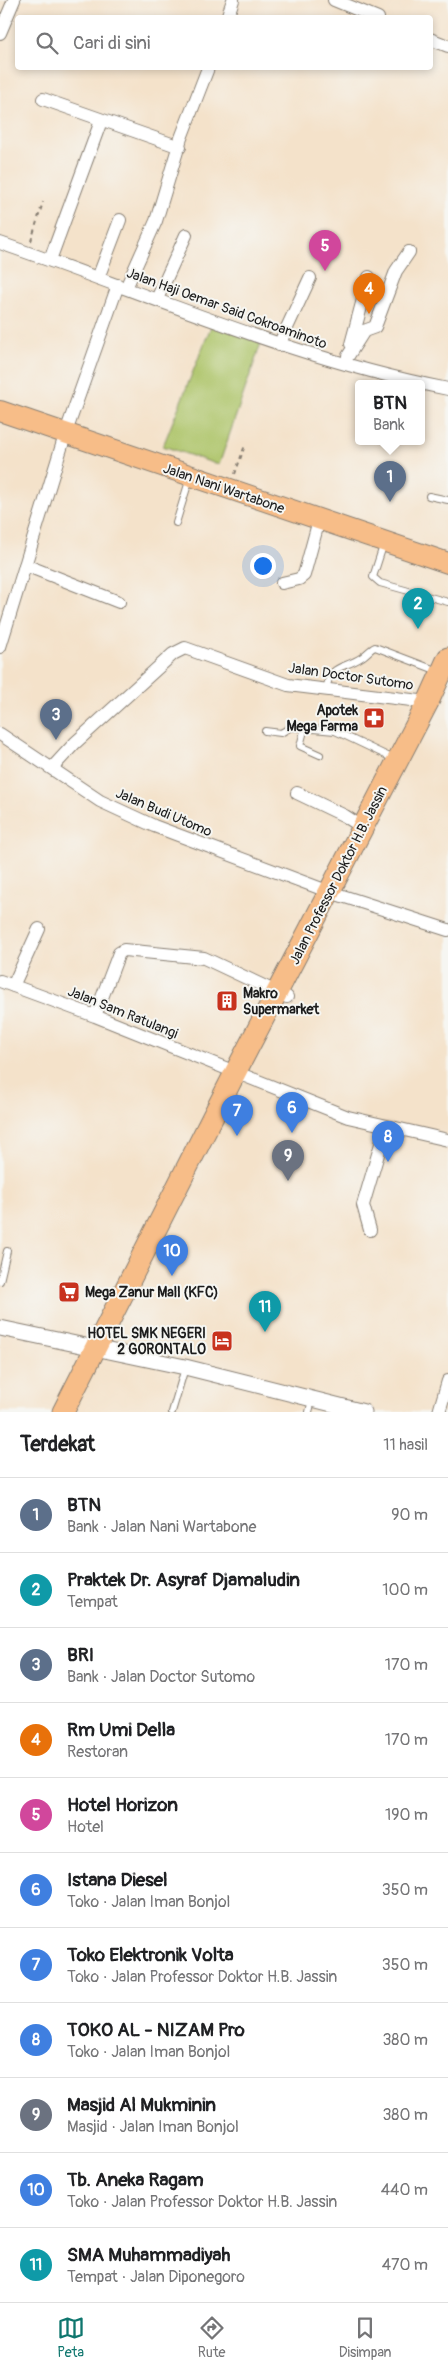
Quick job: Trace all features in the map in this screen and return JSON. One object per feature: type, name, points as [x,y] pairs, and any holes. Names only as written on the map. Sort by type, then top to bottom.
[{"type":"highway","name":"Jalan Professor Doktor H.B. Jassin","points":[[336,894],[362,828],[402,761],[428,702],[446,672]]},
{"type":"highway","name":"Jalan Professor Doktor H.B. Jassin","points":[[63,1412],[100,1348],[240,1075],[336,894],[446,672]]},
{"type":"highway","name":"Jalan Professor Doktor H.B. Jassin","points":[[73,1412],[100,1348]]},
{"type":"main road","name":"Jalan Nani Wartabone","points":[[0,412],[66,432],[230,491],[448,563]]},
{"type":"street","points":[[0,33],[14,0]]},
{"type":"street","points":[[227,15],[233,0]]},
{"type":"street","points":[[334,0],[371,15]]},
{"type":"street","points":[[433,40],[448,46]]},
{"type":"street","points":[[0,647],[66,432],[122,286],[156,221],[180,147],[181,138],[207,70]]},
{"type":"street","points":[[43,99],[101,121],[180,147]]},
{"type":"street","points":[[50,260],[101,121]]},
{"type":"street","points":[[98,278],[120,220]]},
{"type":"street","points":[[158,299],[186,235]]},
{"type":"street","name":"Jalan Haji Oemar Said Cokroaminoto","points":[[0,244],[158,299],[279,345],[415,380]]},
{"type":"street","points":[[346,361],[364,331],[375,327],[396,271],[409,252]]},
{"type":"street","points":[[346,361],[370,277]]},
{"type":"street","points":[[279,345],[310,278]]},
{"type":"street","name":"Jalan Haji Oemar Said Cokroaminoto","points":[[425,383],[448,389]]},
{"type":"street","points":[[282,583],[299,579],[304,575],[319,520]]},
{"type":"street","points":[[25,565],[119,602]]},
{"type":"street","name":"Jalan Doctor Sutomo","points":[[52,768],[75,743],[180,650],[185,648],[288,685],[428,702]]},
{"type":"street","name":"Jalan Budi Utomo","points":[[0,734],[100,801],[154,826],[336,894],[448,930]]},
{"type":"street","points":[[297,793],[345,816],[362,828]]},
{"type":"street","points":[[13,986],[39,930]]},
{"type":"street","points":[[95,1016],[119,953],[124,950],[204,958],[282,995]]},
{"type":"street","name":"Jalan Sam Ratulangi","points":[[0,981],[95,1016],[240,1075],[348,1116],[386,1127],[448,1140]]},
{"type":"street","points":[[370,1230],[363,1205],[386,1127]]},
{"type":"street","points":[[0,1328],[185,1367],[310,1405],[364,1412]]},
{"type":"street","points":[[439,1412],[448,1382]]},
{"type":"lane","points":[[176,524],[191,477]]},
{"type":"lane","points":[[429,496],[448,500]]},
{"type":"lane","points":[[384,542],[373,577],[380,583],[448,602]]},
{"type":"lane","points":[[326,690],[328,678],[334,670],[362,657],[375,647],[446,672]]},
{"type":"lane","points":[[265,731],[281,733],[291,727],[305,727],[345,734],[402,761]]},
{"type":"lane","points":[[305,727],[300,746],[320,755]]},
{"type":"lane","points":[[0,1280],[8,1251]]},
{"type":"lane","points":[[172,1412],[185,1367]]},
{"type":"path","points":[[27,253],[43,202]]},
{"type":"path","points":[[230,491],[245,445]]},
{"type":"green space","points":[[212,324],[261,343],[219,465],[163,446]]},
{"type":"place","name":"Hotel Horizon","points":[[325,271]]},
{"type":"place","name":"Rm Umi Della","points":[[369,314]]},
{"type":"place","name":"BTN","points":[[390,502]]},
{"type":"place","name":"Praktek Dr. Asyraf Djamaludin","points":[[418,629]]},
{"type":"place","name":"Apotek Mega Farma","points":[[374,718]]},
{"type":"place","name":"BRI","points":[[56,740]]},
{"type":"place","name":"Makro Supermarket","points":[[227,1001]]},
{"type":"place","name":"Istana Diesel","points":[[292,1133]]},
{"type":"place","name":"Toko Elektronik Volta","points":[[237,1136]]},
{"type":"place","name":"TOKO AL - NIZAM Pro","points":[[388,1162]]},
{"type":"place","name":"Masjid Al Mukminin","points":[[288,1181]]},
{"type":"place","name":"Tb. Aneka Ragam","points":[[172,1276]]},
{"type":"place","name":"Mega Zanur Mall (KFC)","points":[[69,1292]]},
{"type":"place","name":"SMA Muhammadiyah","points":[[265,1332]]},
{"type":"place","name":"HOTEL SMK NEGERI 2 GORONTALO","points":[[222,1341]]}]
